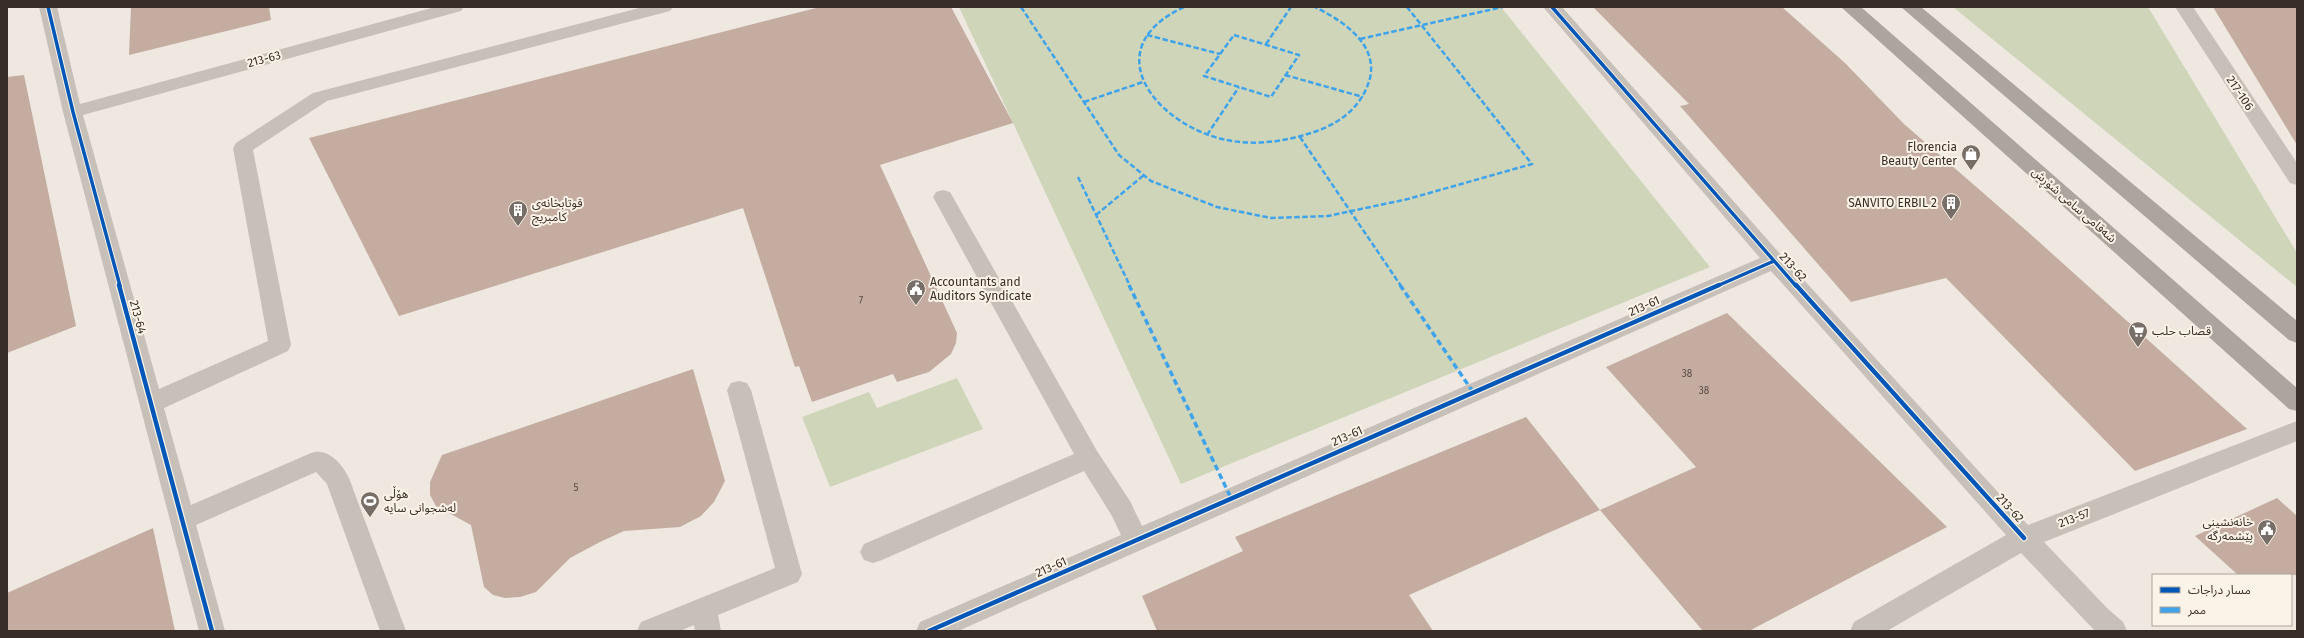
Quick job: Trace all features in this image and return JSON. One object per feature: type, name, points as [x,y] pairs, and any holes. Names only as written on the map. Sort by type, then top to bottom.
[{"type":"main road","name":"شەقامی سامی شۆڕش","points":[[1850,7],[2297,402]]},
{"type":"main road","points":[[1910,7],[2297,334]]},
{"type":"street","name":"213-64","points":[[48,7],[72,112],[212,631]]},
{"type":"street","name":"213-63","points":[[72,112],[455,7]]},
{"type":"street","points":[[151,403],[280,346],[243,148],[320,97],[664,7]]},
{"type":"street","name":"213-62","points":[[1552,7],[1774,261],[2024,538],[2099,618],[2114,631]]},
{"type":"street","name":"217-106","points":[[2184,7],[2297,178]]},
{"type":"street","points":[[943,197],[1089,458],[1120,509],[1136,541]]},
{"type":"street","name":"213-61","points":[[929,631],[1774,261]]},
{"type":"street","points":[[650,631],[706,620],[789,574],[739,390]]},
{"type":"street","name":"213-57","points":[[1863,631],[2024,538],[2297,431]]},
{"type":"street","points":[[873,552],[1089,458]]},
{"type":"street","points":[[182,520],[320,460],[337,478],[393,631]]},
{"type":"green space","points":[[959,7],[1501,7],[1710,267],[1181,484]]},
{"type":"green space","points":[[1953,7],[2148,7],[2297,253],[2297,287]]},
{"type":"green space","points":[[957,378],[983,429],[830,487],[802,417],[869,392],[877,408]]},
{"type":"building","points":[[131,7],[269,7],[271,20],[129,55]]},
{"type":"building","name":"قوتابخانەی کامبریج","points":[[820,7],[951,7],[1013,123],[880,165],[957,333],[956,343],[951,354],[929,372],[897,382],[893,374],[812,402],[799,366],[795,367],[743,208],[399,316],[309,138]]},
{"type":"building","points":[[1593,7],[1782,7],[1845,63],[1904,124],[2028,232],[2247,429],[2135,471],[1946,278],[1851,302],[1680,106],[1689,104]]},
{"type":"building","points":[[2213,7],[2297,7],[2297,145]]},
{"type":"building","points":[[24,75],[76,326],[7,353],[7,77]]},
{"type":"building","points":[[1727,313],[1947,527],[1749,631],[1703,631],[1600,510],[1696,467],[1606,367]]},
{"type":"building","points":[[693,369],[725,481],[714,502],[701,516],[680,527],[624,531],[600,542],[570,558],[536,592],[520,597],[505,598],[493,595],[484,587],[471,525],[436,506],[430,495],[430,482],[442,455]]},
{"type":"building","points":[[1526,417],[1600,510],[1409,595],[1433,631],[1157,631],[1142,596],[1243,551],[1235,537]]},
{"type":"building","points":[[2277,498],[2297,516],[2297,575],[2237,574],[2195,536]]},
{"type":"building","points":[[153,528],[175,631],[7,631],[7,593]]},
{"type":"marked path","points":[[1021,7],[1119,155],[1151,181],[1217,207],[1271,218],[1328,216],[1408,199],[1532,164],[1407,7]]},
{"type":"marked path","points":[[1184,7],[1167,16],[1153,28],[1148,36],[1141,53],[1140,62],[1144,84],[1156,102],[1184,123],[1201,132],[1238,142],[1257,143],[1295,138],[1335,125],[1355,106],[1363,96],[1368,85],[1371,74],[1370,62],[1367,50],[1359,38],[1338,20],[1315,7]]},
{"type":"marked path","points":[[1266,44],[1291,7]]},
{"type":"marked path","points":[[1360,39],[1503,7]]},
{"type":"marked path","points":[[1147,35],[1220,54]]},
{"type":"marked path","points":[[1234,35],[1299,55],[1271,97],[1204,76],[1234,35]]},
{"type":"marked path","points":[[1285,75],[1363,97]]},
{"type":"marked path","points":[[1084,102],[1143,82]]},
{"type":"marked path","points":[[1207,135],[1239,87]]},
{"type":"marked path","points":[[1300,137],[1473,392]]},
{"type":"marked path","points":[[1096,215],[1144,175]]},
{"type":"marked path","points":[[1078,177],[1231,498]]},
{"type":"cycle path","points":[[48,7],[73,112],[212,631]]},
{"type":"cycle path","points":[[1552,7],[1774,261],[2024,538]]},
{"type":"cycle path","points":[[929,631],[1774,261]]},
{"type":"place","name":"Florencia Beauty Center","points":[[1971,171]]},
{"type":"place","name":"SANVITO ERBIL 2","points":[[1951,220]]},
{"type":"place","name":"قوتابخانەی کامبریج","points":[[518,227]]},
{"type":"place","name":"Accountants and Auditors Syndicate","points":[[916,306]]},
{"type":"place","name":"قصاب حلب","points":[[2138,348]]},
{"type":"place","name":"هۆڵی لەشجوانی سایە","points":[[370,518]]},
{"type":"place","name":"خانەنشینی پێشمەرگە","points":[[2267,546]]}]
